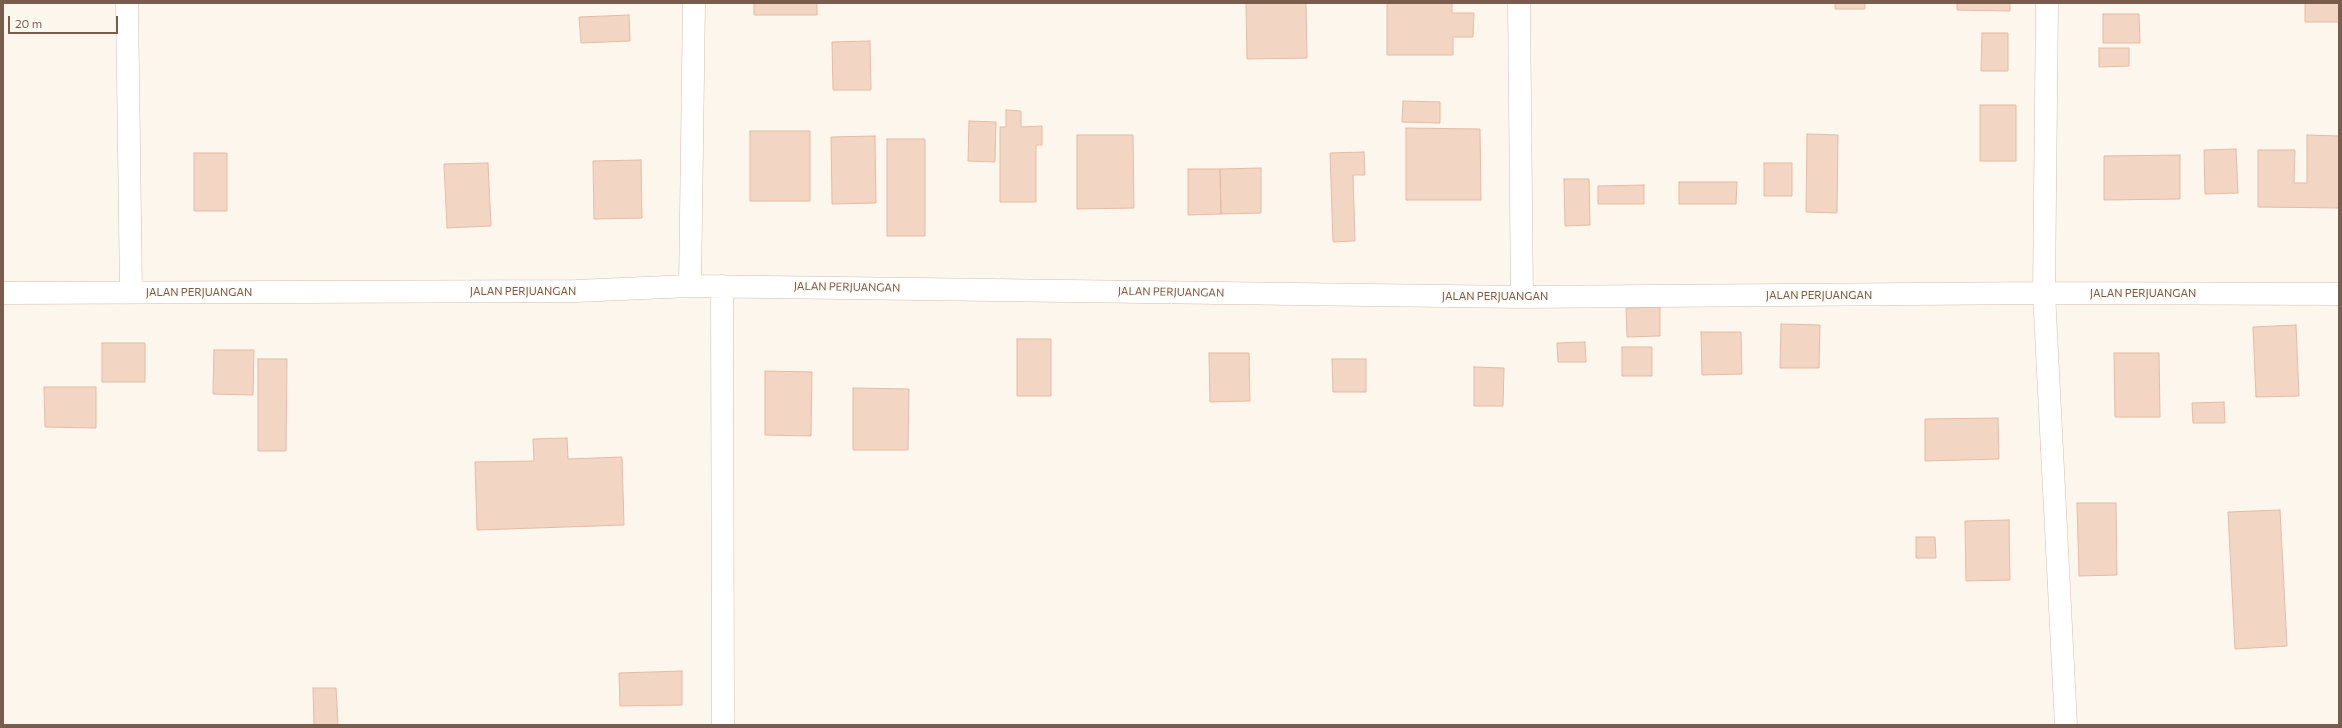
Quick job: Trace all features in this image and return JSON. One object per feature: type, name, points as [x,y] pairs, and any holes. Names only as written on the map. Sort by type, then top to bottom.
[{"type":"street","points":[[127,3],[131,292]]},
{"type":"street","points":[[690,286],[694,3]]},
{"type":"street","points":[[1519,3],[1522,297]]},
{"type":"street","points":[[2047,3],[2044,293],[2066,725]]},
{"type":"street","points":[[722,286],[723,725]]},
{"type":"street","name":"JALAN PERJUANGAN","points":[[3,293],[576,291],[722,286],[1522,297],[2044,293],[2339,294]]},
{"type":"building","points":[[754,3],[817,3],[817,15],[754,15]]},
{"type":"building","points":[[1246,3],[1306,3],[1307,58],[1247,59]]},
{"type":"building","points":[[1387,3],[1452,3],[1452,13],[1474,13],[1473,37],[1453,37],[1453,55],[1387,55]]},
{"type":"building","points":[[1835,3],[1865,3],[1865,9],[1835,9]]},
{"type":"building","points":[[1957,3],[2010,3],[2010,11],[1957,10]]},
{"type":"building","points":[[2305,3],[2339,3],[2339,22],[2305,22]]},
{"type":"building","points":[[2103,14],[2139,14],[2140,43],[2103,43]]},
{"type":"building","points":[[629,15],[630,41],[581,43],[579,17]]},
{"type":"building","points":[[1982,33],[2008,33],[2008,71],[1981,71]]},
{"type":"building","points":[[870,41],[871,90],[833,90],[832,42]]},
{"type":"building","points":[[2099,48],[2129,48],[2129,66],[2099,67]]},
{"type":"building","points":[[1403,101],[1440,102],[1440,123],[1402,122]]},
{"type":"building","points":[[1980,105],[2016,105],[2016,161],[1980,161]]},
{"type":"building","points":[[1006,110],[1021,111],[1021,127],[1042,126],[1042,145],[1036,145],[1036,202],[1000,202],[1000,127],[1006,127]]},
{"type":"building","points":[[969,121],[996,122],[995,162],[968,161]]},
{"type":"building","points":[[1406,128],[1480,129],[1481,200],[1406,200]]},
{"type":"building","points":[[750,131],[810,131],[810,201],[750,201]]},
{"type":"building","points":[[1807,134],[1838,135],[1837,213],[1806,212]]},
{"type":"building","points":[[1077,135],[1133,135],[1134,208],[1077,209]]},
{"type":"building","points":[[2307,135],[2339,136],[2339,208],[2258,207],[2258,150],[2295,150],[2294,183],[2307,183]]},
{"type":"building","points":[[875,136],[876,203],[832,204],[831,137]]},
{"type":"building","points":[[887,139],[925,139],[925,236],[887,236]]},
{"type":"building","points":[[2236,149],[2238,193],[2205,194],[2204,150]]},
{"type":"building","points":[[1364,152],[1365,175],[1353,175],[1355,241],[1333,242],[1330,153]]},
{"type":"building","points":[[194,153],[227,153],[227,211],[194,211]]},
{"type":"building","points":[[2180,155],[2180,199],[2104,200],[2104,156]]},
{"type":"building","points":[[641,160],[642,218],[594,219],[593,161]]},
{"type":"building","points":[[488,163],[491,226],[447,228],[444,164]]},
{"type":"building","points":[[1764,163],[1792,163],[1792,196],[1764,196]]},
{"type":"building","points":[[1261,168],[1261,213],[1221,214],[1220,169]]},
{"type":"building","points":[[1188,169],[1220,169],[1221,214],[1188,215]]},
{"type":"building","points":[[1564,179],[1589,179],[1590,225],[1565,226]]},
{"type":"building","points":[[1679,182],[1737,182],[1736,204],[1679,204]]},
{"type":"building","points":[[1644,185],[1644,204],[1598,204],[1598,186]]},
{"type":"building","points":[[1660,307],[1660,336],[1627,337],[1626,308]]},
{"type":"building","points":[[1781,324],[1820,325],[1819,368],[1780,368]]},
{"type":"building","points":[[2296,325],[2299,396],[2256,397],[2253,327]]},
{"type":"building","points":[[1701,332],[1741,332],[1742,374],[1702,375]]},
{"type":"building","points":[[1017,339],[1051,339],[1051,396],[1017,396]]},
{"type":"building","points":[[1585,342],[1586,362],[1558,362],[1557,343]]},
{"type":"building","points":[[102,343],[145,343],[145,382],[102,382]]},
{"type":"building","points":[[1622,347],[1652,347],[1652,376],[1622,376]]},
{"type":"building","points":[[214,350],[254,350],[253,395],[213,394]]},
{"type":"building","points":[[1209,353],[1249,353],[1250,401],[1210,402]]},
{"type":"building","points":[[2114,353],[2159,353],[2160,417],[2115,417]]},
{"type":"building","points":[[258,359],[287,359],[286,451],[258,451]]},
{"type":"building","points":[[1332,359],[1366,359],[1366,392],[1333,392]]},
{"type":"building","points":[[1474,367],[1504,368],[1503,406],[1474,406]]},
{"type":"building","points":[[765,371],[812,372],[811,436],[765,435]]},
{"type":"building","points":[[44,387],[96,387],[96,428],[45,427]]},
{"type":"building","points":[[853,388],[909,389],[908,450],[853,450]]},
{"type":"building","points":[[2224,402],[2225,423],[2193,423],[2192,403]]},
{"type":"building","points":[[1998,418],[1999,459],[1925,461],[1925,419]]},
{"type":"building","points":[[567,438],[568,459],[622,457],[624,525],[477,530],[475,462],[534,461],[533,439]]},
{"type":"building","points":[[2077,503],[2116,503],[2117,575],[2079,576]]},
{"type":"building","points":[[2280,510],[2287,646],[2235,649],[2228,512]]},
{"type":"building","points":[[2009,520],[2010,580],[1966,581],[1965,521]]},
{"type":"building","points":[[1916,537],[1935,537],[1936,558],[1916,558]]},
{"type":"building","points":[[682,671],[682,705],[620,706],[619,673]]},
{"type":"building","points":[[313,688],[336,688],[338,725],[314,725]]}]
